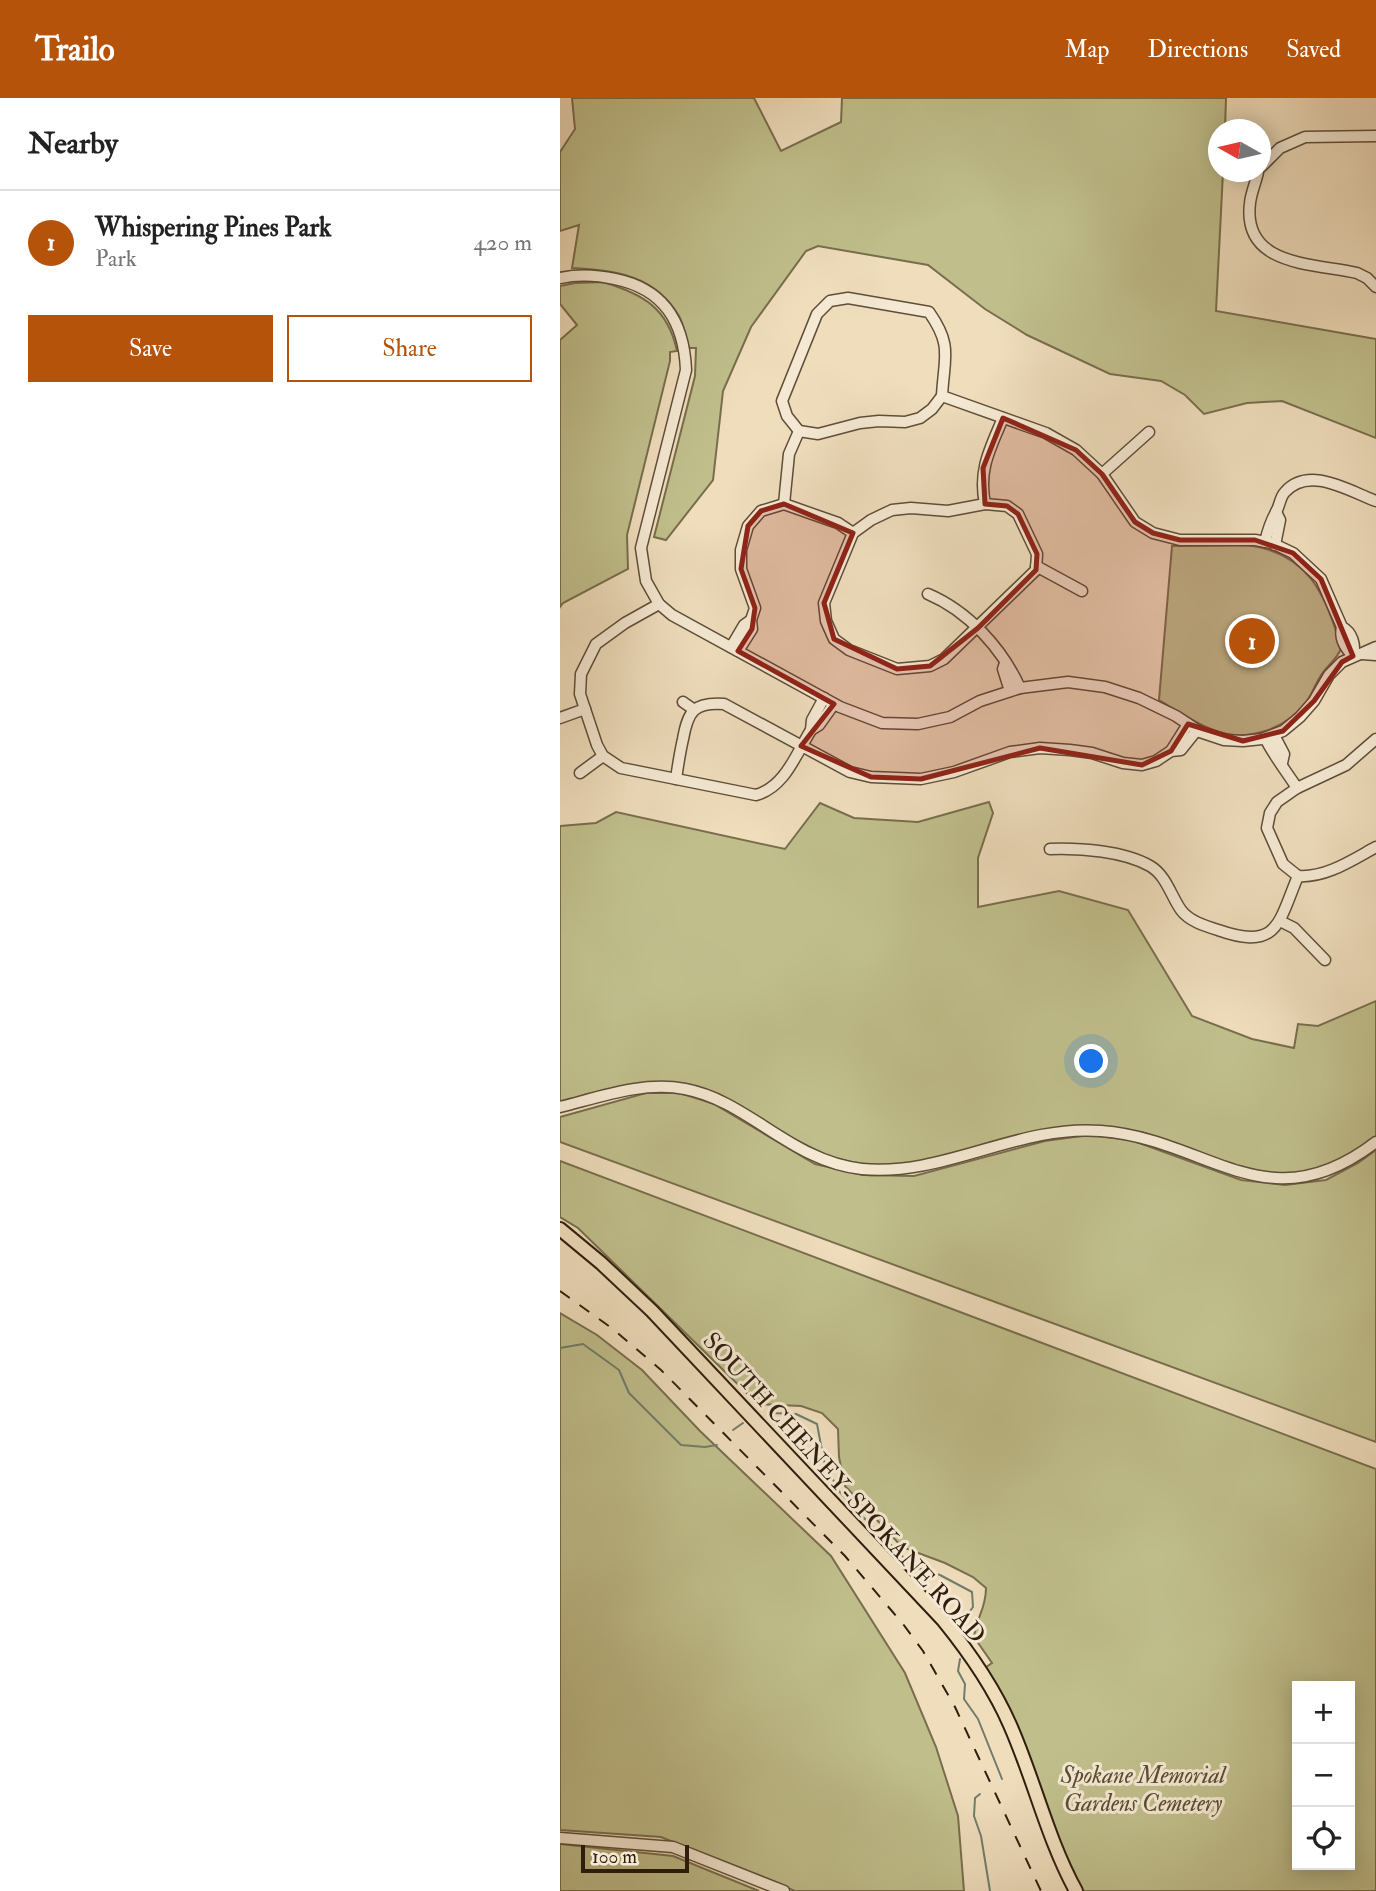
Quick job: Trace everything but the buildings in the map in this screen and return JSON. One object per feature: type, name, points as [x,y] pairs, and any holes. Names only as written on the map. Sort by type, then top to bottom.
[{"type":"main road","name":"SOUTH CHENEY-SPOKANE ROAD","points":[[560,1229],[652,1311],[943,1620],[963,1645],[993,1691],[1010,1726],[1047,1827],[1076,1891]]},
{"type":"street","points":[[1271,157],[1280,148],[1306,137],[1376,136]]},
{"type":"street","points":[[1255,182],[1250,203],[1250,223],[1258,240],[1268,251],[1283,260],[1357,273],[1376,287]]},
{"type":"street","points":[[560,278],[571,275],[601,276],[634,283],[657,298],[676,322],[685,345],[686,370],[641,548],[646,580],[659,604],[672,615],[834,704],[882,723],[918,723],[950,717],[980,701],[1015,689],[1068,682],[1105,687],[1139,698],[1224,740],[1243,741],[1283,731],[1314,701],[1329,675],[1342,662],[1376,647]]},
{"type":"street","points":[[848,298],[929,312],[942,330],[946,348],[942,396],[920,418],[905,422],[860,423],[818,435],[799,431],[787,416],[782,401],[817,314],[830,302],[848,298]]},
{"type":"street","points":[[942,396],[1046,433],[1076,450],[1102,474],[1135,522],[1153,533],[1180,540],[1255,540],[1293,553],[1321,579],[1342,626],[1340,634],[1346,649],[1358,655],[1376,655]]},
{"type":"street","points":[[985,504],[981,485],[983,468],[1003,418]]},
{"type":"street","points":[[784,504],[789,454],[799,431]]},
{"type":"street","points":[[1102,474],[1149,432]]},
{"type":"street","points":[[1270,544],[1270,520],[1283,494],[1294,484],[1308,479],[1324,481],[1376,501]]},
{"type":"street","points":[[735,649],[744,625],[751,620],[755,608],[741,569],[741,550],[748,526],[761,511],[784,504],[838,523],[853,533]]},
{"type":"street","points":[[985,504],[1007,506],[1018,513],[1037,554],[1036,570],[944,659],[930,666],[897,669],[849,650],[834,639],[826,621],[824,603],[853,533],[892,510],[911,508],[948,511],[985,504]]},
{"type":"street","points":[[1036,566],[1082,591]]},
{"type":"street","points":[[928,594],[958,609],[993,644],[1015,689]]},
{"type":"street","points":[[659,604],[596,644],[581,674],[580,694],[597,745],[603,755],[621,768],[756,795],[769,791],[779,783],[811,730],[812,720],[824,698]]},
{"type":"street","points":[[683,702],[693,709]]},
{"type":"street","points":[[676,779],[687,718],[693,709],[708,703],[724,704],[850,772],[894,779],[921,779],[954,772],[1010,752],[1040,748],[1091,753],[1123,764],[1142,765],[1156,761],[1171,751],[1193,727]]},
{"type":"street","points":[[811,730],[819,726],[834,704]]},
{"type":"street","points":[[560,718],[585,709]]},
{"type":"street","points":[[1270,736],[1284,754],[1282,763],[1297,788]]},
{"type":"street","points":[[1376,739],[1346,765],[1297,788],[1278,802],[1269,813],[1267,828],[1283,864],[1298,876],[1314,877],[1376,847]]},
{"type":"street","points":[[580,773],[603,755]]},
{"type":"street","points":[[1050,849],[1101,851],[1149,865],[1160,873],[1182,912],[1194,921],[1250,939],[1263,937],[1280,921],[1298,876]]},
{"type":"street","points":[[1280,921],[1294,928],[1325,960]]},
{"type":"street","points":[[560,1107],[647,1087],[684,1089],[714,1098],[818,1158],[860,1168],[898,1170],[940,1163],[1059,1133],[1098,1130],[1131,1134],[1250,1176],[1277,1179],[1307,1176],[1338,1166],[1376,1142]]},
{"type":"street","points":[[560,1838],[673,1847],[784,1891]]},
{"type":"highlighted area","points":[[1003,418],[1076,450],[1102,474],[1135,522],[1153,533],[1180,540],[1255,540],[1293,553],[1321,579],[1353,656],[1342,662],[1314,701],[1283,731],[1243,741],[1188,724],[1171,751],[1142,765],[1040,748],[921,779],[871,777],[801,746],[834,704],[738,651],[752,629],[755,608],[741,569],[748,526],[761,511],[784,504],[853,533],[824,603],[834,639],[897,669],[930,666],[978,628],[1036,570],[1037,554],[1018,514],[1007,506],[985,504],[983,468]]},
{"type":"green space","points":[[572,98],[754,98],[781,151],[841,122],[842,98],[1226,98],[1225,119],[1208,119],[1208,182],[1222,182],[1216,311],[1376,339],[1376,438],[1282,401],[1247,403],[1204,414],[1185,395],[1161,381],[1110,374],[1027,335],[985,309],[928,265],[818,246],[806,251],[751,327],[723,391],[713,480],[666,540],[654,537],[695,376],[696,348],[689,348],[681,320],[669,302],[646,283],[618,273],[572,268],[579,225],[560,231],[560,152],[575,129]]},
{"type":"green space","points":[[603,282],[630,292],[652,305],[667,324],[677,351],[670,352],[627,535],[628,569],[560,607],[560,340],[577,325],[560,304],[560,286]]},
{"type":"green space","points":[[1246,545],[1284,556],[1311,578],[1328,610],[1341,648],[1322,673],[1307,701],[1288,720],[1264,732],[1237,735],[1204,726],[1159,700],[1172,546]]},
{"type":"green space","points":[[989,802],[993,813],[978,858],[978,907],[1059,891],[1128,910],[1192,1016],[1252,1039],[1294,1048],[1298,1024],[1318,1026],[1376,1001],[1376,1137],[1335,1164],[1305,1173],[1276,1174],[1224,1164],[1145,1133],[1110,1127],[1073,1126],[914,1165],[873,1166],[832,1158],[685,1085],[560,1105],[560,826],[596,823],[616,812],[785,849],[820,803],[854,818],[918,822]]},
{"type":"green space","points":[[646,1093],[680,1093],[714,1104],[815,1164],[863,1175],[914,1176],[1045,1141],[1089,1135],[1131,1140],[1241,1180],[1285,1185],[1326,1180],[1376,1150],[1376,1442],[560,1142],[560,1117]]},
{"type":"green space","name":"Spokane Memorial Gardens Cemetery","points":[[560,1161],[1376,1469],[1376,1891],[1076,1891],[980,1671],[992,1663],[974,1637],[986,1588],[973,1577],[945,1563],[902,1547],[845,1486],[839,1457],[838,1429],[822,1413],[801,1406],[758,1404],[578,1228],[560,1217]]},
{"type":"green space","points":[[560,1313],[597,1335],[642,1370],[700,1431],[831,1556],[905,1673],[936,1747],[958,1816],[964,1891],[795,1891],[661,1837],[560,1830]]},
{"type":"green space","points":[[560,1844],[673,1856],[759,1891],[560,1891]]},
{"type":"waterway","points":[[560,1348],[583,1344],[619,1370],[629,1393],[681,1445],[717,1445]]},
{"type":"waterway","points":[[770,1413],[796,1414],[817,1424],[824,1461],[838,1490],[860,1514],[912,1566],[940,1575],[972,1592],[973,1607],[960,1625]]},
{"type":"waterway","points":[[733,1430],[743,1423]]},
{"type":"waterway","points":[[960,1659],[958,1671],[965,1684],[964,1699],[978,1719],[1002,1779]]},
{"type":"waterway","points":[[980,1794],[975,1798],[974,1816],[981,1836],[990,1891]]},
{"type":"railway","points":[[560,1291],[613,1329],[661,1370],[845,1556],[903,1624],[923,1651],[955,1707],[1041,1891]]},
{"type":"place","name":"Whispering Pines Park","points":[[1252,641]]}]
